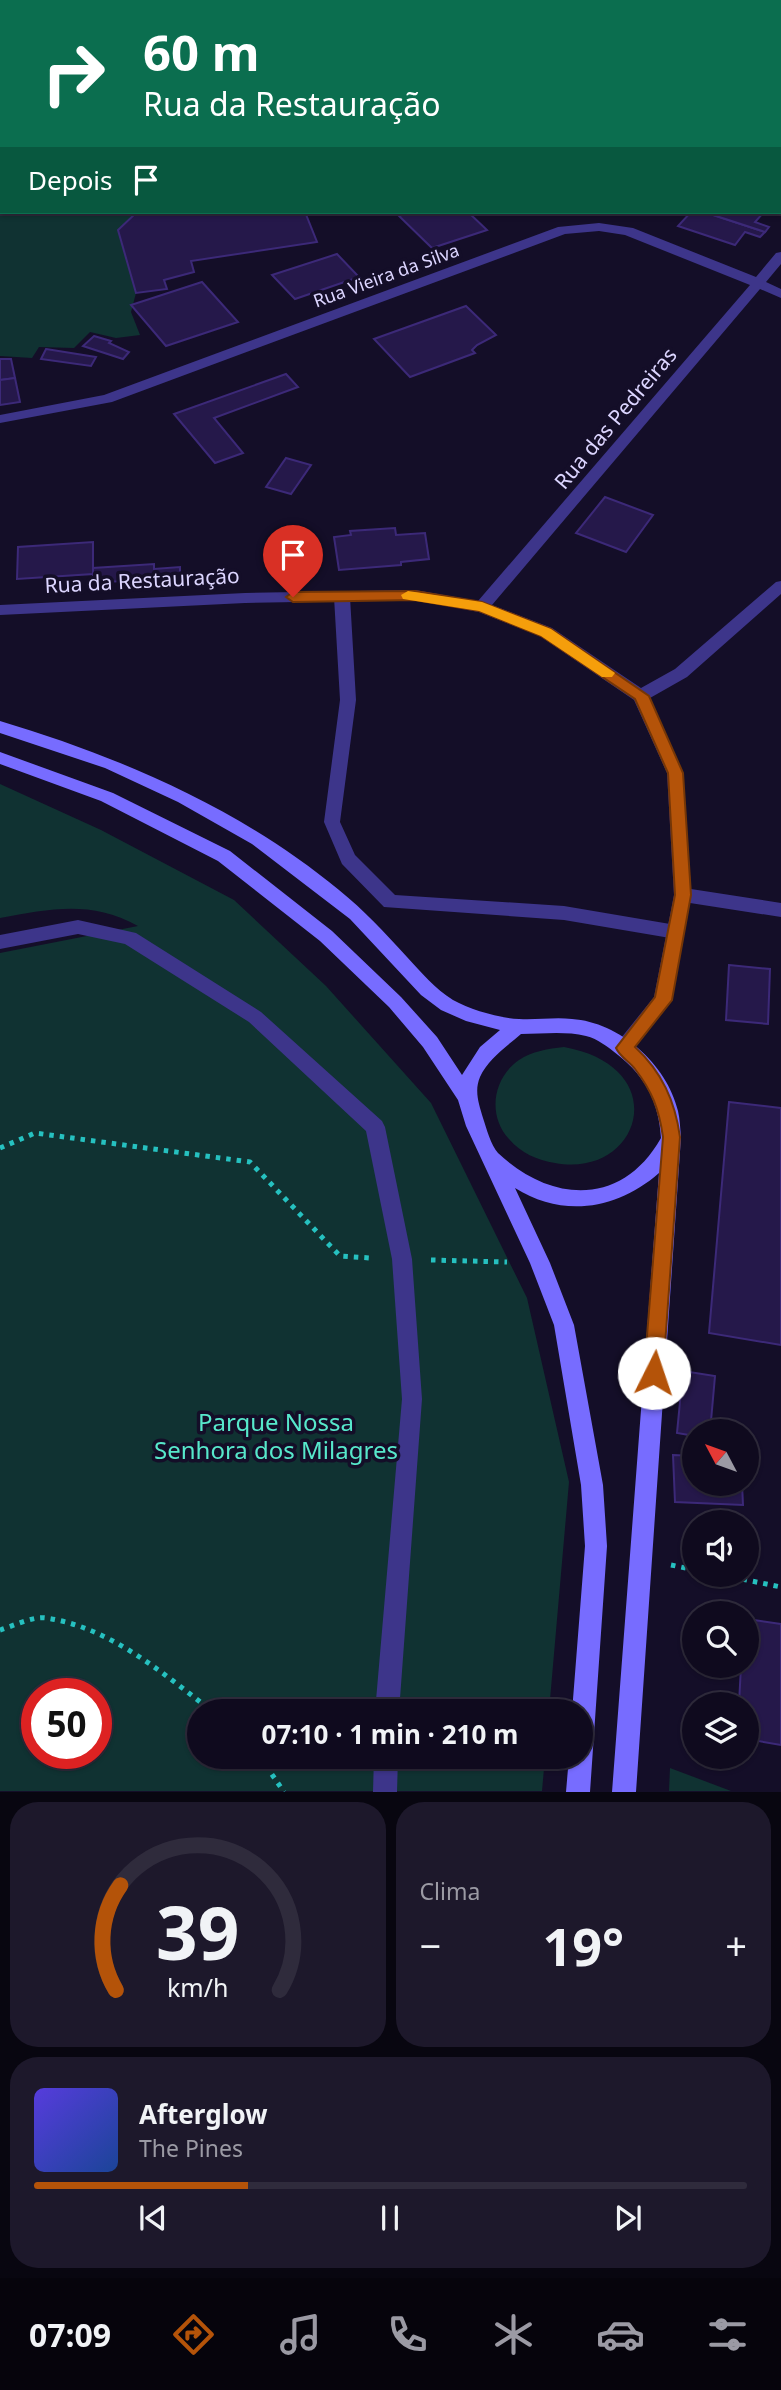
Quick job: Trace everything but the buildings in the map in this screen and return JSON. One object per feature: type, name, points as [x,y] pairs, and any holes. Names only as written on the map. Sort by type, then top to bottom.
[{"type":"main road","points":[[0,727],[111,764],[184,798],[258,839],[311,877],[356,915],[427,990],[447,1005],[472,1016],[517,1027],[552,1024],[592,1029],[624,1048],[639,1061],[661,1093],[668,1109],[671,1137],[632,1645],[624,1791]]},
{"type":"main road","points":[[0,758],[107,797],[224,856],[326,936],[395,1002],[430,1042],[467,1097],[476,1126],[540,1263],[564,1325],[592,1485],[596,1546],[585,1699]]},
{"type":"main road","points":[[467,1097],[469,1080],[486,1052],[517,1027]]},
{"type":"main road","points":[[490,1153],[505,1170],[532,1188],[566,1199],[583,1198],[623,1187],[643,1175],[664,1155],[671,1137]]},
{"type":"main road","points":[[578,1791],[579,1769]]},
{"type":"street","name":"Rua Vieira da Silva","points":[[0,419],[107,399],[564,230],[599,227],[628,231],[781,294]]},
{"type":"street","name":"Rua das Pedreiras","points":[[482,607],[781,256]]},
{"type":"street","points":[[624,1048],[663,1000],[683,895],[676,773],[641,696],[681,673],[781,586]]},
{"type":"street","name":"Rua da Restauração","points":[[0,610],[245,598],[415,595],[482,607],[546,632],[641,696]]},
{"type":"street","points":[[342,597],[348,700],[332,822],[348,859],[390,902],[564,913],[676,932]]},
{"type":"street","points":[[683,895],[781,910]]},
{"type":"street","points":[[0,942],[78,927],[130,938],[255,1017],[375,1127],[402,1259],[412,1399],[388,1699]]},
{"type":"street","points":[[385,1791],[386,1769]]},
{"type":"path","points":[[0,1148],[35,1133],[250,1162],[340,1256],[540,1263]]},
{"type":"path","points":[[759,1583],[781,1587]]},
{"type":"path","points":[[0,1630],[44,1618],[105,1636],[196,1699]]},
{"type":"path","points":[[268,1769],[284,1791]]},
{"type":"green space","points":[[0,214],[135,214],[118,230],[136,293],[131,312],[140,335],[116,338],[90,332],[74,348],[39,347],[32,358],[0,356]]},
{"type":"green space","name":"Parque Nossa Senhora dos Milagres","points":[[0,784],[101,830],[234,900],[326,986],[431,1103],[527,1298],[569,1482],[550,1699],[187,1699],[187,1769],[544,1769],[542,1791],[0,1791],[0,953],[138,926],[120,918],[87,910],[36,912],[0,918]]},
{"type":"green space","points":[[564,1047],[599,1058],[622,1076],[633,1097],[633,1118],[625,1139],[608,1154],[585,1163],[555,1163],[524,1152],[502,1129],[496,1108],[499,1087],[510,1068],[529,1054]]},
{"type":"green space","points":[[670,1768],[731,1791],[669,1791]]},
{"type":"slow traffic","points":[[408,595],[482,607],[546,632],[607,673]]},
{"type":"route","points":[[293,597],[415,595],[482,607],[546,632],[641,696],[676,773],[683,895],[663,1000],[624,1048],[653,1078],[661,1093],[668,1109],[671,1137],[654,1373]]}]
